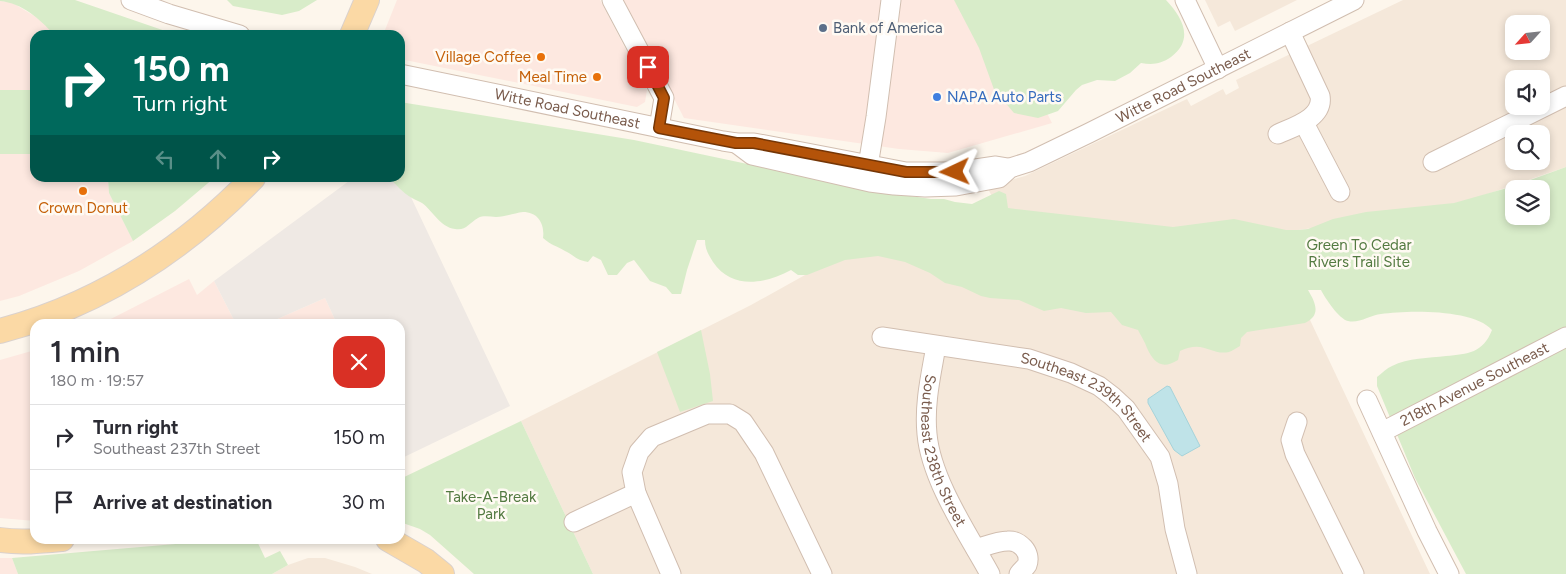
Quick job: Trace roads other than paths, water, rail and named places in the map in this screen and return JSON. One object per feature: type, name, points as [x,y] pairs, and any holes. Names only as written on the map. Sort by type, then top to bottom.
[{"type":"main road","points":[[354,30],[367,0]]},
{"type":"main road","points":[[39,319],[71,307],[114,286],[165,253],[191,234],[249,182]]},
{"type":"main road","points":[[0,331],[30,322]]},
{"type":"main road","points":[[0,540],[30,542]]},
{"type":"main road","points":[[397,544],[426,561],[442,574]]},
{"type":"street","points":[[131,0],[169,14],[223,30]]},
{"type":"street","points":[[612,0],[662,94],[664,102],[659,128]]},
{"type":"street","points":[[793,164],[805,161],[850,170],[868,166],[891,0]]},
{"type":"street","points":[[1185,0],[1218,69]]},
{"type":"street","name":"Witte Road Southeast","points":[[736,143],[752,155],[870,182],[925,187],[979,183],[999,178],[1010,168],[1089,133],[1354,0]]},
{"type":"street","points":[[1278,134],[1304,123],[1318,110],[1321,103],[1320,96],[1290,32]]},
{"type":"street","name":"Witte Road Southeast","points":[[405,75],[736,143],[754,143],[906,172],[955,172],[996,166],[1010,168]]},
{"type":"street","points":[[1433,162],[1566,96]]},
{"type":"street","points":[[1304,123],[1340,192]]},
{"type":"street","name":"Southeast 239th Street","points":[[882,337],[1029,359],[1071,373],[1098,386],[1119,402],[1146,435],[1160,457],[1168,484],[1175,529],[1187,574]]},
{"type":"street","name":"218th Avenue Southeast","points":[[1382,432],[1566,337]]},
{"type":"street","name":"Southeast 238th Street","points":[[936,346],[927,397],[927,435],[934,467],[947,496],[990,574]]},
{"type":"street","points":[[1367,400],[1427,531],[1449,574]]},
{"type":"street","points":[[670,574],[636,494],[632,472],[639,452],[652,437],[708,414],[730,414],[742,422],[764,454],[822,574]]},
{"type":"street","points":[[1297,422],[1291,440],[1295,454],[1354,574]]},
{"type":"street","points":[[574,522],[636,494]]},
{"type":"street","points":[[976,549],[1009,540],[1019,543],[1028,557],[1027,565],[1019,574]]},
{"type":"water","points":[[1167,386],[1170,387],[1200,446],[1182,456],[1174,450],[1148,403],[1148,399]]},
{"type":"place","name":"Bank of America","points":[[823,28]]},
{"type":"place","name":"Village Coffee","points":[[541,57]]},
{"type":"place","name":"Meal Time","points":[[597,77]]},
{"type":"place","name":"NAPA Auto Parts","points":[[937,97]]},
{"type":"place","name":"Crown Donut","points":[[83,191]]},
{"type":"park label","name":"Green To Cedar Rivers Trail Site","points":[[1359,254]]},
{"type":"park label","name":"Take-A-Break Park","points":[[491,506]]}]
